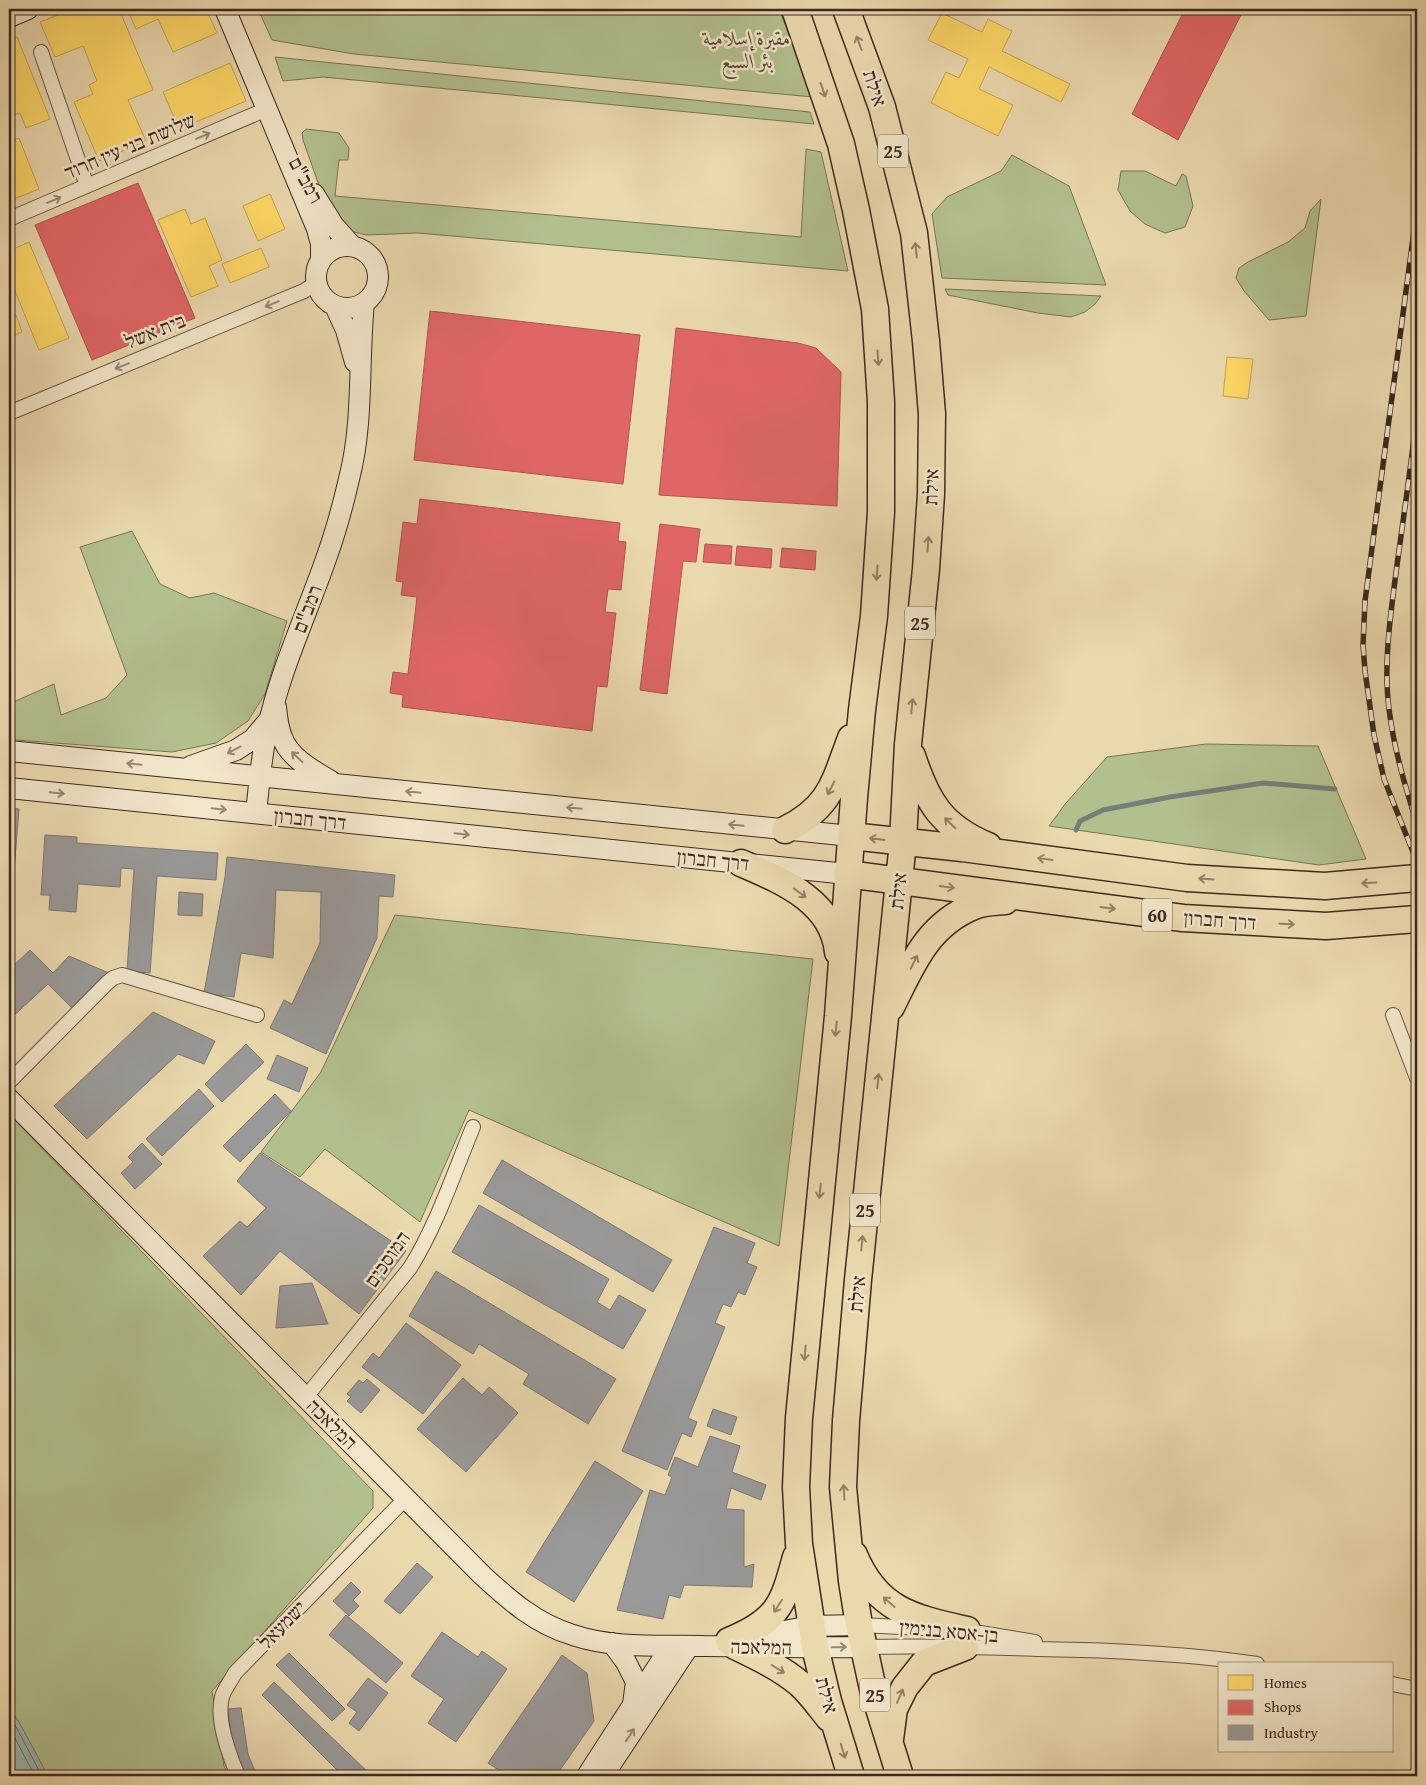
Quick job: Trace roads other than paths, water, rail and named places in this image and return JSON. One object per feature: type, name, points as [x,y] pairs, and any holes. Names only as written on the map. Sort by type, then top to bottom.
[{"type":"highway","name":"אילת","points":[[795,9],[841,144],[856,210],[875,309],[881,402],[881,512],[874,616],[862,710],[847,874],[840,981],[799,1418],[796,1487],[799,1544],[813,1637],[828,1701],[851,1776]]},
{"type":"highway","name":"אילת","points":[[846,9],[882,107],[914,233],[932,414],[931,494],[926,569],[908,744],[903,842],[846,1421],[843,1487],[848,1541],[861,1636],[873,1688],[900,1776]]},
{"type":"highway","points":[[784,830],[813,813],[824,802],[833,785],[862,710]]},
{"type":"highway","points":[[908,744],[922,785],[936,808],[954,828],[972,839],[1008,854]]},
{"type":"highway","name":"דרך חברון","points":[[851,836],[1008,854],[1187,878],[1325,886],[1417,878]]},
{"type":"highway","points":[[741,863],[789,885],[811,901],[829,922],[838,949],[840,981]]},
{"type":"highway","name":"דרך חברון","points":[[847,874],[1183,918],[1326,926],[1417,919]]},
{"type":"highway","points":[[884,1021],[919,952],[934,931],[955,915],[976,905],[1027,898]]},
{"type":"highway","points":[[848,1541],[859,1568],[872,1586],[892,1606],[966,1639]]},
{"type":"highway","points":[[706,1645],[751,1632],[769,1620],[787,1592],[799,1544]]},
{"type":"highway","points":[[889,1743],[894,1709],[905,1686],[924,1663],[966,1639]]},
{"type":"highway","points":[[706,1645],[762,1658],[801,1685],[836,1726]]},
{"type":"street","points":[[9,17],[28,9]]},
{"type":"street","name":"רמב\"ם","points":[[225,9],[317,229],[321,244],[321,258]]},
{"type":"street","points":[[41,52],[87,186]]},
{"type":"street","name":"רמב\"ם","points":[[267,109],[326,214],[352,246]]},
{"type":"street","name":"שלושת בני עין חרוד","points":[[9,219],[267,109]]},
{"type":"street","points":[[352,246],[368,254],[377,268],[378,276],[372,296],[364,303],[355,307],[345,308],[335,306],[323,296],[316,283],[315,274],[321,258],[335,248],[352,246]]},
{"type":"street","name":"בית אשל","points":[[9,414],[304,291],[316,283]]},
{"type":"street","name":"רמב\"ם","points":[[256,813],[260,776],[272,710],[293,646],[327,555],[350,477],[360,406],[360,356],[364,303]]},
{"type":"street","name":"רמב\"ם","points":[[335,306],[346,330],[356,368],[360,406]]},
{"type":"street","points":[[183,768],[236,750],[253,739],[272,710]]},
{"type":"street","points":[[272,710],[282,739],[294,755],[312,769],[338,784]]},
{"type":"street","name":"דרך חברון","points":[[9,751],[851,836]]},
{"type":"street","name":"דרך חברון","points":[[9,788],[847,874]]},
{"type":"street","points":[[9,1082],[107,983],[113,978],[122,975],[257,1015]]},
{"type":"street","points":[[1393,1015],[1417,1078]]},
{"type":"street","name":"המלאכה","points":[[9,1098],[482,1575],[517,1607],[548,1625],[572,1635],[612,1643],[706,1645],[813,1637]]},
{"type":"street","name":"המוסכים","points":[[306,1397],[418,1256],[473,1127]]},
{"type":"street","name":"ישמעאל","points":[[238,1776],[229,1755],[220,1710],[223,1695],[235,1673],[406,1498]]},
{"type":"street","name":"בן-אסא בנימין","points":[[813,1637],[861,1636],[966,1639],[1237,1662]]},
{"type":"street","name":"בן-אסא בנימין","points":[[861,1636],[966,1639]]},
{"type":"street","points":[[612,1643],[626,1662],[636,1682],[634,1704]]},
{"type":"street","points":[[587,1776],[634,1704],[706,1645]]},
{"type":"street","points":[[603,1776],[706,1645]]},
{"type":"street","points":[[1394,1684],[1417,1688]]},
{"type":"water","points":[[9,1708],[19,1722],[48,1776],[9,1776]]},
{"type":"waterway","points":[[1076,830],[1080,821],[1103,810],[1170,797],[1263,783],[1335,789]]},
{"type":"railway","points":[[1417,208],[1365,601],[1363,645],[1374,735],[1384,779],[1417,862]]},
{"type":"railway","points":[[1417,414],[1387,655],[1387,691],[1394,738],[1417,824]]},
{"type":"park label","name":"مقبرة إسلامية بئر السبع","points":[[747,50]]}]
